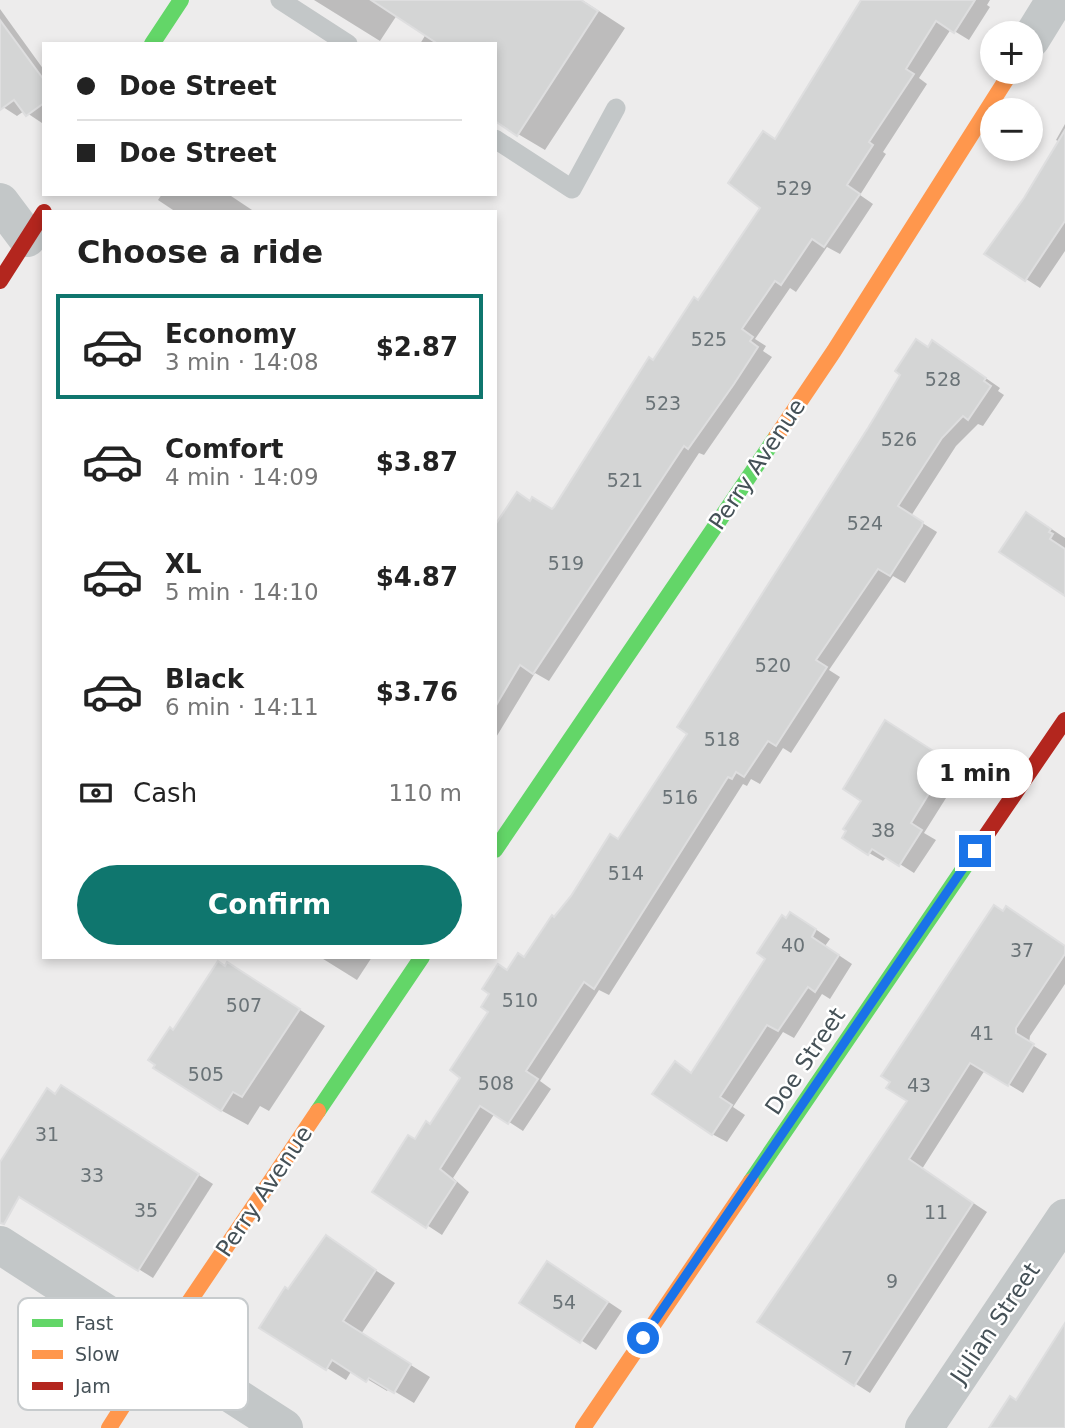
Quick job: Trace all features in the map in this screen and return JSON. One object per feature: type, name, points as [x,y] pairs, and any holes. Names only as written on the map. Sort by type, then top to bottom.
[{"type":"street","points":[[153,42],[181,0]]},
{"type":"street","points":[[1042,21],[1055,0]]},
{"type":"street","name":"Perry Avenue","points":[[497,847],[834,351],[1003,84]]},
{"type":"street","points":[[0,202],[38,221],[0,281]]},
{"type":"street","name":"Doe Street","points":[[583,1428],[1065,720]]},
{"type":"street","name":"Perry Avenue","points":[[194,1298],[421,959]]},
{"type":"street","name":"Julian Street","points":[[924,1428],[1065,1218]]},
{"type":"street","points":[[0,1245],[83,1298]]},
{"type":"street","points":[[248,1405],[284,1428]]},
{"type":"street","name":"Perry Avenue","points":[[109,1428],[121,1410]]},
{"type":"lane","points":[[280,0],[345,42]]},
{"type":"lane","points":[[497,140],[572,189],[616,108]]},
{"type":"building","points":[[371,0],[581,0],[598,11],[517,136],[497,122],[497,42],[435,42]]},
{"type":"building","points":[[861,0],[975,0],[954,33],[936,21],[906,69],[914,74],[869,142],[873,145],[847,185],[860,194],[824,247],[812,239],[781,285],[775,281],[742,329],[753,337],[750,341],[758,347],[734,384],[688,449],[684,446],[533,674],[520,665],[497,704],[497,522],[517,492],[530,501],[532,497],[552,509],[554,507],[649,357],[653,360],[694,297],[698,300],[760,208],[728,183],[763,131],[775,139]]},
{"type":"building","points":[[0,20],[42,77],[42,104],[26,116],[14,100],[0,110]]},
{"type":"building","points":[[1065,130],[1065,221],[1025,281],[984,254],[1024,198]]},
{"type":"building","points":[[916,339],[928,347],[932,340],[986,378],[984,381],[991,386],[968,420],[963,416],[942,438],[898,506],[923,522],[922,526],[890,576],[878,569],[816,660],[827,667],[776,746],[768,741],[744,777],[736,772],[732,779],[728,777],[594,989],[584,982],[526,1071],[538,1079],[508,1124],[480,1106],[440,1169],[456,1182],[426,1228],[372,1192],[408,1135],[415,1139],[426,1121],[430,1124],[460,1078],[450,1070],[488,1012],[481,1007],[489,994],[482,989],[498,964],[507,970],[518,953],[524,957],[552,915],[554,917],[571,896],[610,834],[618,839],[687,734],[677,727],[868,428],[900,375],[895,371]]},
{"type":"building","points":[[1026,512],[1051,529],[1049,532],[1053,534],[1050,539],[1065,549],[1065,596],[999,552]]},
{"type":"building","points":[[885,720],[949,761],[911,823],[922,830],[899,866],[872,849],[868,855],[842,838],[846,831],[843,829],[861,801],[843,789]]},
{"type":"building","points":[[994,905],[1003,911],[1006,906],[1065,946],[1065,954],[1016,1028],[1016,1033],[1034,1044],[1008,1086],[970,1063],[909,1159],[973,1203],[854,1386],[757,1322],[907,1101],[886,1088],[890,1082],[881,1076]]},
{"type":"building","points":[[790,912],[816,929],[812,937],[839,955],[815,992],[808,987],[778,1031],[767,1025],[720,1097],[732,1105],[712,1135],[652,1094],[675,1061],[691,1073],[765,959],[757,953],[782,915],[786,918]]},
{"type":"building","points":[[218,961],[225,966],[227,962],[300,1009],[242,1097],[233,1092],[221,1111],[153,1068],[155,1065],[148,1060],[170,1027],[173,1030]]},
{"type":"building","points":[[61,1085],[199,1174],[138,1271],[19,1197],[4,1224],[0,1223],[0,1162],[47,1088],[55,1094]]},
{"type":"building","points":[[326,1235],[376,1270],[343,1321],[411,1364],[394,1393],[369,1378],[366,1382],[332,1360],[326,1370],[259,1328],[285,1287],[288,1289]]},
{"type":"building","points":[[547,1261],[608,1302],[580,1343],[519,1303]]},
{"type":"building","points":[[1065,1323],[1065,1428],[989,1428],[1010,1396],[1016,1400]]},
{"type":"traffic: fast","points":[[153,42],[181,0]]},
{"type":"traffic: fast","points":[[497,847],[776,437]]},
{"type":"traffic: fast","points":[[751,1181],[983,840]]},
{"type":"traffic: fast","points":[[318,1111],[421,959]]},
{"type":"traffic: slow","points":[[776,437],[834,351],[1003,84]]},
{"type":"traffic: slow","points":[[192,1298],[318,1111]]},
{"type":"traffic: slow","points":[[583,1428],[751,1181]]},
{"type":"traffic: slow","points":[[109,1428],[120,1410]]},
{"type":"traffic: jam","points":[[0,281],[42,215]]},
{"type":"traffic: jam","points":[[983,840],[1065,720]]},
{"type":"route","points":[[643,1338],[975,851]]}]
